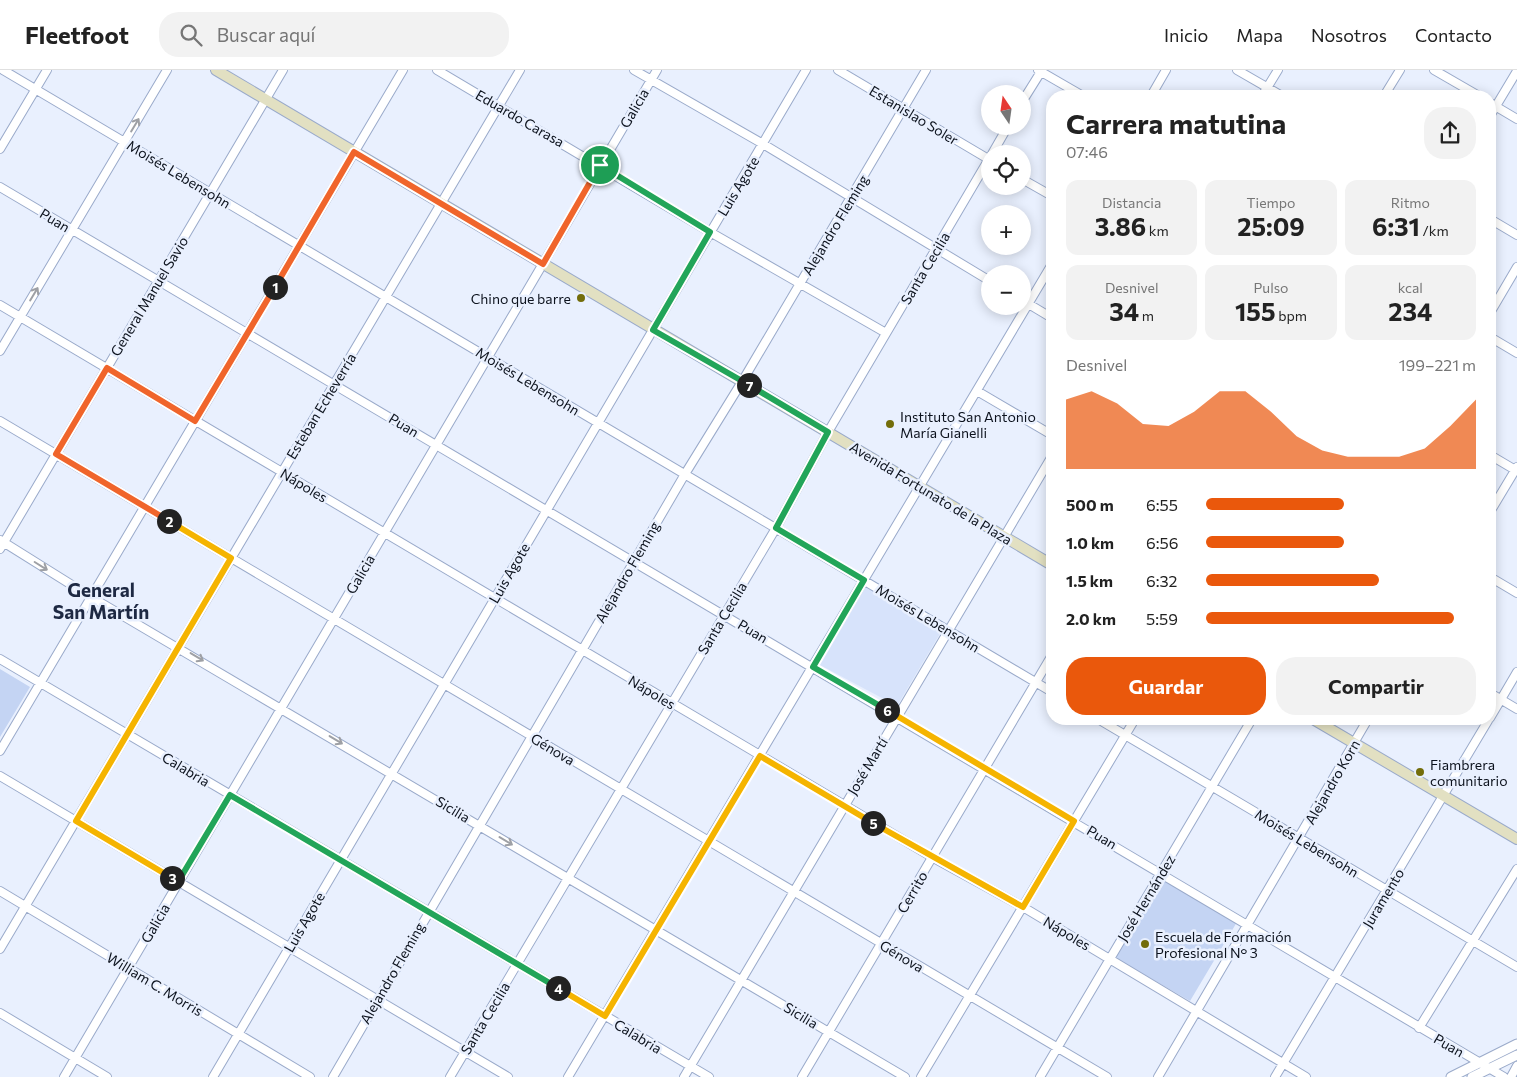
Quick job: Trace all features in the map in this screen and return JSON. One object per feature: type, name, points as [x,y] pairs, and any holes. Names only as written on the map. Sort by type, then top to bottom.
[{"type":"main road","name":"Avenida Fortunato de la Plaza","points":[[216,70],[653,330],[743,380],[1046,562]]},
{"type":"main road","points":[[1323,725],[1517,839]]},
{"type":"street","name":"Moisés Lebensohn","points":[[3,70],[1046,688]]},
{"type":"street","points":[[0,149],[47,70]]},
{"type":"street","points":[[0,351],[167,70]]},
{"type":"street","name":"General Manuel Savio","points":[[1,544],[283,70]]},
{"type":"street","points":[[0,751],[403,70]]},
{"type":"street","name":"Eduardo Carasa","points":[[437,70],[710,232],[801,282],[886,333]]},
{"type":"street","name":"Esteban Echeverría","points":[[0,949],[520,70]]},
{"type":"street","points":[[634,70],[763,144],[981,276]]},
{"type":"street","name":"Galicia","points":[[64,1077],[657,70]]},
{"type":"street","name":"Luis Agote","points":[[213,1077],[806,70]]},
{"type":"street","name":"Estanislao Soler","points":[[838,70],[981,152]]},
{"type":"street","name":"Alejandro Fleming","points":[[333,1077],[684,474],[743,380],[926,70]]},
{"type":"street","points":[[1154,90],[1166,70]]},
{"type":"street","points":[[1237,70],[1271,90]]},
{"type":"street","points":[[1267,88],[1278,70]]},
{"type":"street","points":[[1388,90],[1400,70]]},
{"type":"street","points":[[1434,70],[1469,90]]},
{"type":"street","points":[[1031,86],[1040,71],[1073,90]]},
{"type":"street","points":[[1496,101],[1517,71]]},
{"type":"street","points":[[1496,107],[1517,119]]},
{"type":"street","name":"Santa Cecilia","points":[[450,1077],[776,528],[828,432],[981,172]]},
{"type":"street","points":[[1031,184],[1046,193]]},
{"type":"street","name":"Puan","points":[[0,187],[1161,872],[1504,1077]]},
{"type":"street","points":[[1496,223],[1517,235]]},
{"type":"street","points":[[1496,303],[1517,268]]},
{"type":"street","points":[[1031,295],[1046,273]]},
{"type":"street","name":"Nápoles","points":[[0,305],[844,806],[1023,907],[1306,1077]]},
{"type":"street","points":[[1031,305],[1046,314]]},
{"type":"street","points":[[568,1077],[977,391],[1019,315]]},
{"type":"street","points":[[1496,340],[1517,352]]},
{"type":"street","points":[[977,391],[1046,431]]},
{"type":"street","name":"Génova","points":[[0,421],[1107,1077]]},
{"type":"street","points":[[1496,458],[1516,469],[1496,502]]},
{"type":"street","name":"José Martí","points":[[684,1077],[1046,466]]},
{"type":"street","name":"Sicilia","points":[[1,544],[281,707],[905,1077]]},
{"type":"street","points":[[1496,581],[1517,593]]},
{"type":"street","name":"Calabria","points":[[0,659],[708,1077]]},
{"type":"street","name":"Cerrito","points":[[802,1077],[1046,665]]},
{"type":"street","name":"Juramento","points":[[1496,708],[1517,672]]},
{"type":"street","points":[[1496,696],[1517,709]]},
{"type":"street","name":"Moisés Lebensohn","points":[[1108,725],[1517,967]]},
{"type":"street","points":[[921,1077],[1131,725]]},
{"type":"street","name":"José Hernández","points":[[1040,1077],[1248,725]]},
{"type":"street","name":"Alejandro Korn","points":[[1158,1077],[1365,725]]},
{"type":"street","name":"Juramento","points":[[1275,1077],[1486,725]]},
{"type":"street","points":[[0,776],[508,1077]]},
{"type":"street","points":[[1420,1028],[1517,869]]},
{"type":"street","name":"William C. Morris","points":[[0,891],[310,1077]]},
{"type":"street","points":[[0,1013],[107,1077]]},
{"type":"street","points":[[1451,1077],[1517,1044]]},
{"type":"street","points":[[1472,1077],[1517,1055]]},
{"type":"street","points":[[1510,1077],[1517,1066]]},
{"type":"shaded area","points":[[867,583],[944,627],[897,706],[818,664]]},
{"type":"shaded area","points":[[0,669],[30,687],[0,737]]},
{"type":"shaded area","points":[[1158,877],[1237,922],[1190,1001],[1112,956]]},
{"type":"place","name":"Chino que barre","points":[[581,298]]},
{"type":"place","name":"Instituto San Antonio María Gianelli","points":[[890,424]]},
{"type":"place","name":"Fiambrera comunitario","points":[[1420,772]]},
{"type":"place","name":"Escuela de Formación Profesional N° 3","points":[[1145,944]]},
{"type":"district","name":"General San Martín","points":[[101,600]]},
{"type":"route","points":[[354,152],[543,264],[600,165],[710,232],[653,330],[743,380],[828,432],[776,528],[864,580],[813,667],[1074,821],[1023,907],[932,857],[760,756],[605,1016],[230,795],[178,882],[76,821],[231,558],[56,454],[107,368],[195,421],[354,152]]}]
